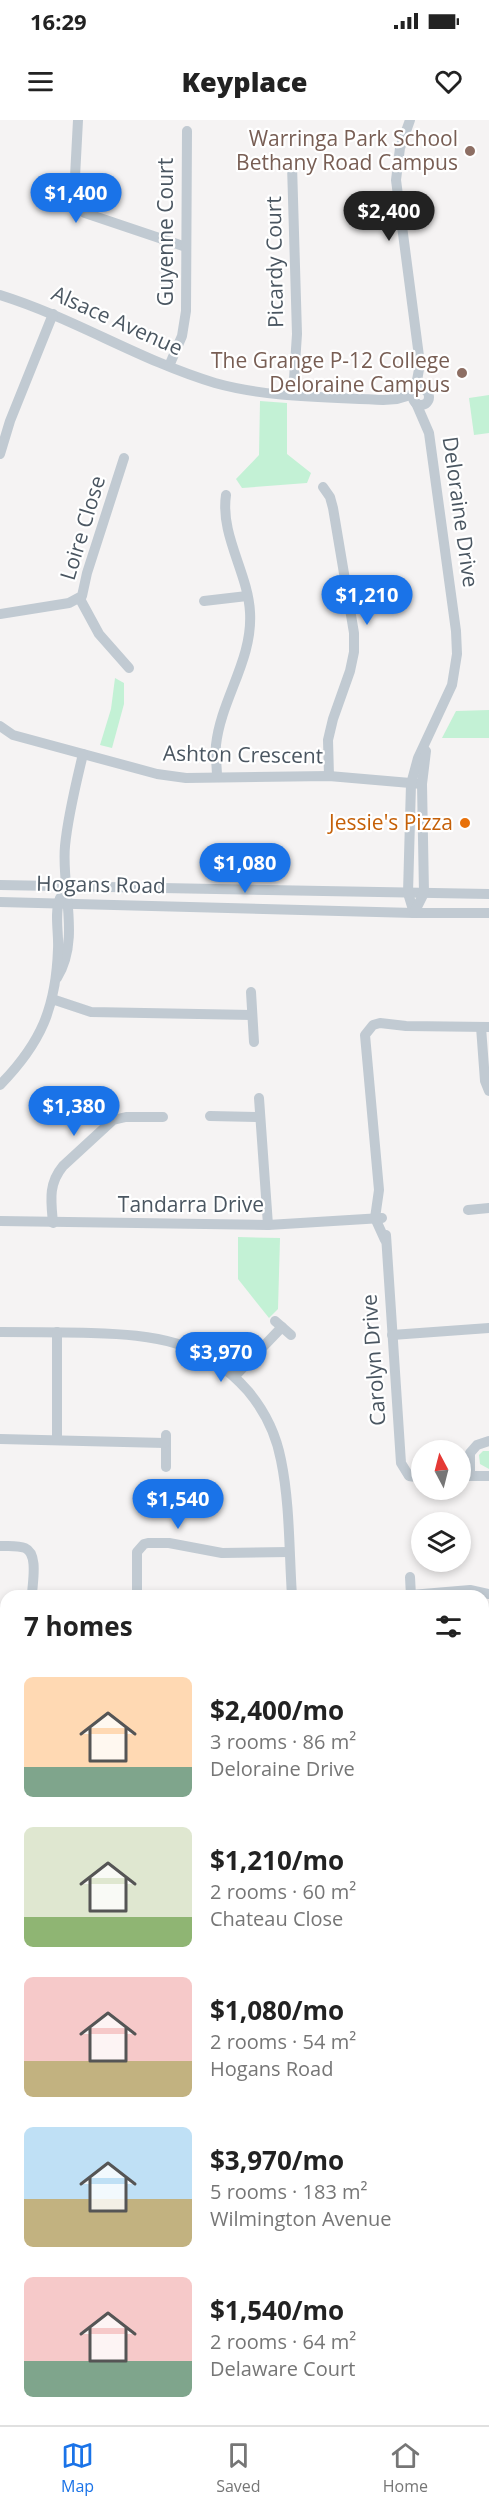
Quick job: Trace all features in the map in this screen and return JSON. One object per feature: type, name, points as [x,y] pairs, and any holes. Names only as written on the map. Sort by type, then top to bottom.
[{"type":"street","points":[[78,120],[74,196],[76,207],[85,213],[186,247]]},
{"type":"street","name":"Deloraine Drive","points":[[410,120],[398,156],[397,195],[420,371],[417,396],[427,424]]},
{"type":"street","name":"Guyenne Court","points":[[169,366],[182,336],[185,318],[187,132]]},
{"type":"street","name":"Picardy Court","points":[[292,165],[297,334],[293,394]]},
{"type":"street","name":"Alsace Avenue","points":[[0,294],[53,314],[169,366],[229,386],[293,394],[397,399],[417,396],[423,405],[428,401]]},
{"type":"street","points":[[0,454],[5,420],[53,314]]},
{"type":"street","name":"Deloraine Drive","points":[[414,913],[408,893],[409,826],[418,758],[450,693],[457,654],[456,631],[427,424],[428,401]]},
{"type":"street","name":"Loire Close","points":[[0,614],[69,603],[80,599],[124,458]]},
{"type":"street","points":[[323,487],[330,497],[333,508],[354,633],[350,671],[328,740],[329,776]]},
{"type":"street","points":[[217,777],[216,743],[248,647],[250,609],[226,517],[226,495]]},
{"type":"street","points":[[204,601],[247,596]]},
{"type":"street","points":[[80,599],[99,634],[129,668]]},
{"type":"street","name":"Ashton Crescent","points":[[2,730],[13,735],[157,774],[186,778],[329,776],[416,784]]},
{"type":"street","points":[[0,1085],[35,1044],[52,999],[57,978],[67,829],[83,754]]},
{"type":"street","name":"Deloraine Drive","points":[[416,784],[422,826],[424,893]]},
{"type":"street","points":[[409,826],[422,826]]},
{"type":"street","name":"Hogans Road","points":[[0,885],[489,894]]},
{"type":"street","points":[[414,913],[424,893]]},
{"type":"street","name":"Hogans Road","points":[[0,902],[489,913]]},
{"type":"street","points":[[251,992],[254,1042]]},
{"type":"street","points":[[52,999],[91,1012],[252,1015]]},
{"type":"street","points":[[359,1020],[371,1031],[380,1023],[406,1026],[485,1027],[485,1081],[489,1091]]},
{"type":"street","name":"Carolyn Drive","points":[[371,1031],[364,1038],[369,1070],[379,1190],[383,1206],[379,1218],[387,1231],[385,1240],[401,1463],[411,1476]]},
{"type":"street","points":[[259,1098],[268,1225]]},
{"type":"street","points":[[208,1115],[260,1117]]},
{"type":"street","points":[[53,1223],[52,1187],[57,1173],[63,1166],[107,1125],[118,1118],[163,1117]]},
{"type":"street","points":[[468,1210],[489,1208]]},
{"type":"street","name":"Tandarra Drive","points":[[0,1221],[268,1225],[379,1218]]},
{"type":"street","points":[[235,1376],[279,1324],[291,1335]]},
{"type":"street","points":[[392,1335],[489,1328]]},
{"type":"street","points":[[0,1332],[136,1334],[160,1337],[199,1351],[235,1376],[267,1418],[281,1458],[287,1499],[292,1590]]},
{"type":"street","points":[[57,1332],[57,1440]]},
{"type":"street","points":[[0,1439],[166,1439],[166,1467]]},
{"type":"street","points":[[471,1452],[477,1445],[489,1441]]},
{"type":"street","points":[[471,1476],[489,1476]]},
{"type":"street","points":[[137,1590],[137,1552],[148,1543],[169,1543],[222,1553],[289,1552]]},
{"type":"street","points":[[0,1546],[22,1547],[30,1552],[33,1560],[32,1590]]},
{"type":"street","points":[[410,1577],[411,1590]]},
{"type":"green space","points":[[489,395],[489,433],[474,435],[469,398]]},
{"type":"green space","points":[[260,401],[287,403],[287,454],[311,473],[307,483],[242,488],[236,479],[259,455]]},
{"type":"green space","points":[[115,678],[124,683],[124,704],[112,748],[100,745],[111,709]]},
{"type":"green space","points":[[489,710],[489,738],[442,738],[456,711]]},
{"type":"green space","points":[[238,1237],[280,1238],[278,1309],[269,1318],[238,1279]]},
{"type":"green space","points":[[483,1451],[489,1451],[489,1469],[480,1464],[479,1455]]},
{"type":"place","name":"Warringa Park School Bethany Road Campus","points":[[470,151]]},
{"type":"place","name":"The Grange P-12 College Deloraine Campus","points":[[462,373]]},
{"type":"place","name":"Jessie's Pizza","points":[[465,823]]}]
